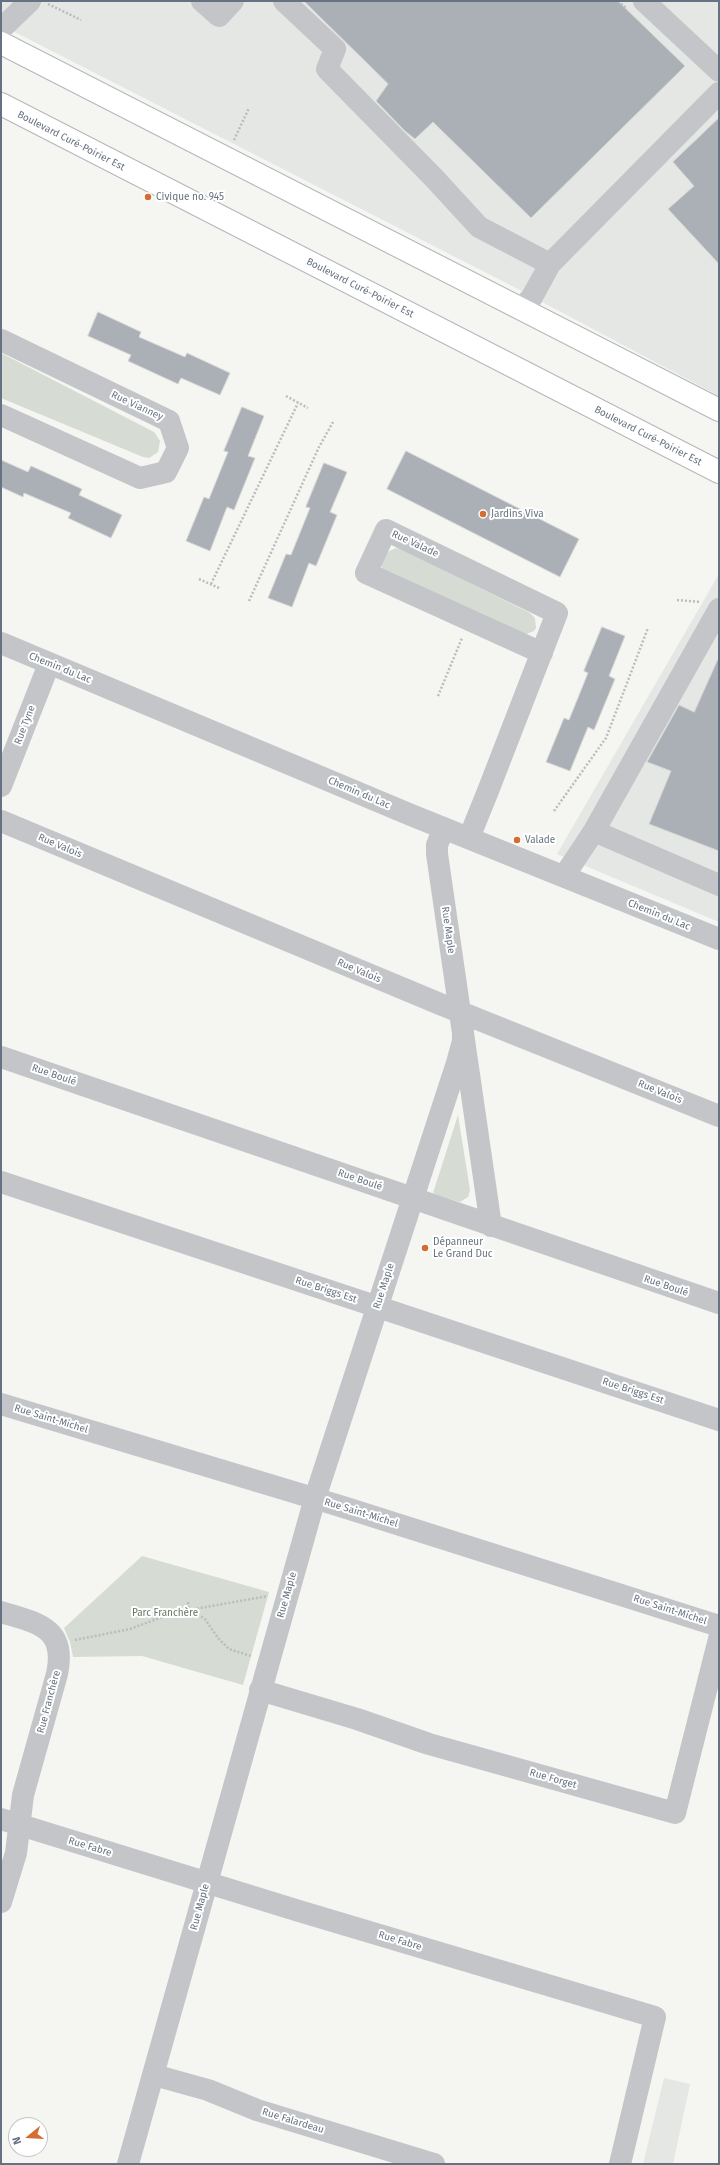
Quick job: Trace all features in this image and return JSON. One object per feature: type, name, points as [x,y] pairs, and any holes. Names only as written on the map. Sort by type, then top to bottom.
[{"type":"main road","points":[[1,42],[719,410]]},
{"type":"main road","name":"Boulevard Curé-Poirier Est","points":[[1,104],[719,472]]},
{"type":"street","points":[[1,29],[30,1]]},
{"type":"street","points":[[202,1],[219,16],[233,1]]},
{"type":"street","points":[[284,1],[335,49],[327,69],[434,178],[479,227],[550,264]]},
{"type":"street","points":[[644,1],[719,71]]},
{"type":"street","points":[[520,309],[532,297],[550,264],[719,93]]},
{"type":"street","name":"Rue Vianney","points":[[1,340],[169,421],[178,448],[166,472],[140,478],[1,415]]},
{"type":"street","name":"Rue Valade","points":[[469,838],[542,653],[557,612],[386,530],[366,573],[542,653]]},
{"type":"street","points":[[564,876],[594,831],[712,606]]},
{"type":"street","name":"Chemin du Lac","points":[[1,643],[444,828],[719,939]]},
{"type":"street","name":"Rue Tyne","points":[[1,786],[49,664]]},
{"type":"street","name":"Rue Valois","points":[[1,821],[461,1022],[719,1116]]},
{"type":"street","name":"Rue Maple","points":[[444,828],[437,845],[437,854],[491,1226]]},
{"type":"street","points":[[594,831],[719,885]]},
{"type":"street","name":"Rue Maple","points":[[128,2164],[315,1498],[461,1050],[461,1022]]},
{"type":"street","name":"Rue Boulé","points":[[1,1057],[719,1304]]},
{"type":"street","name":"Rue Briggs Est","points":[[1,1182],[719,1420]]},
{"type":"street","name":"Rue Saint-Michel","points":[[1,1404],[315,1498],[719,1626]]},
{"type":"street","name":"Rue Franchère","points":[[1,1612],[45,1627],[55,1637],[59,1650],[57,1674],[23,1795],[10,1822],[16,1853],[1,1902]]},
{"type":"street","name":"Rue Forget","points":[[260,1690],[357,1719],[429,1744],[675,1813],[719,1639]]},
{"type":"street","name":"Rue Fabre","points":[[10,1822],[655,2017],[620,2164]]},
{"type":"street","name":"Rue Falardeau","points":[[154,2075],[208,2090],[257,2110],[434,2164]]},
{"type":"path","points":[[42,1],[81,20]]},
{"type":"path","points":[[224,157],[249,108]]},
{"type":"path","points":[[286,396],[308,408]]},
{"type":"path","points":[[212,584],[298,403]]},
{"type":"path","points":[[249,601],[319,447],[333,422]]},
{"type":"path","points":[[199,579],[219,588]]},
{"type":"path","points":[[677,600],[712,606]]},
{"type":"path","points":[[438,696],[470,620]]},
{"type":"path","points":[[554,811],[606,738],[648,628]]},
{"type":"path","points":[[70,1641],[130,1628],[175,1611],[271,1596]]},
{"type":"path","points":[[188,1602],[189,1610]]},
{"type":"path","points":[[189,1610],[204,1619],[218,1638],[229,1648],[254,1657]]},
{"type":"path","points":[[151,1614],[156,1619]]},
{"type":"shaded area","points":[[1,1],[719,1],[719,396],[514,287],[1,25]]},
{"type":"shaded area","points":[[719,574],[719,922],[557,854]]},
{"type":"shaded area","points":[[664,2078],[690,2084],[673,2164],[643,2164]]},
{"type":"green space","points":[[1,353],[154,432],[160,441],[158,452],[149,458],[143,457],[1,398]]},
{"type":"green space","points":[[396,548],[404,550],[530,613],[535,618],[536,628],[534,631],[524,635],[382,569],[381,563],[385,553]]},
{"type":"green space","points":[[458,1115],[470,1190],[468,1197],[460,1202],[433,1193]]},
{"type":"green space","name":"Parc Franchère","points":[[142,1556],[269,1592],[243,1685],[142,1656],[73,1657],[70,1642],[64,1628]]},
{"type":"building","points":[[304,1],[618,1],[685,66],[531,218],[433,122],[415,139],[405,131],[376,101],[388,84]]},
{"type":"building","points":[[719,118],[719,264],[668,209],[694,186],[673,162]]},
{"type":"building","points":[[98,312],[141,332],[139,337],[185,357],[187,353],[230,373],[220,395],[181,378],[178,384],[128,361],[131,355],[88,336]]},
{"type":"building","points":[[242,407],[264,416],[248,456],[255,458],[234,510],[227,507],[210,551],[186,541],[204,497],[209,499],[228,452],[224,451]]},
{"type":"building","name":"Jardins Viva","points":[[406,451],[579,539],[560,577],[387,489]]},
{"type":"building","points":[[1,460],[28,472],[31,466],[82,489],[79,495],[122,515],[111,538],[68,518],[71,513],[24,493],[23,497],[1,487]]},
{"type":"building","points":[[324,463],[347,472],[330,512],[337,515],[316,566],[309,563],[292,607],[268,598],[286,554],[291,555],[310,508],[306,507]]},
{"type":"building","points":[[602,627],[625,636],[609,676],[615,679],[594,730],[588,727],[570,771],[546,762],[564,718],[569,720],[588,673],[584,671]]},
{"type":"building","points":[[719,657],[719,851],[649,824],[671,771],[647,762],[679,705],[694,712]]},
{"type":"place","name":"Civique no. 945","points":[[148,197]]},
{"type":"place","name":"Jardins Viva","points":[[483,514]]},
{"type":"place","name":"Valade","points":[[517,840]]},
{"type":"place","name":"Dépanneur Le Grand Duc","points":[[425,1248]]}]
